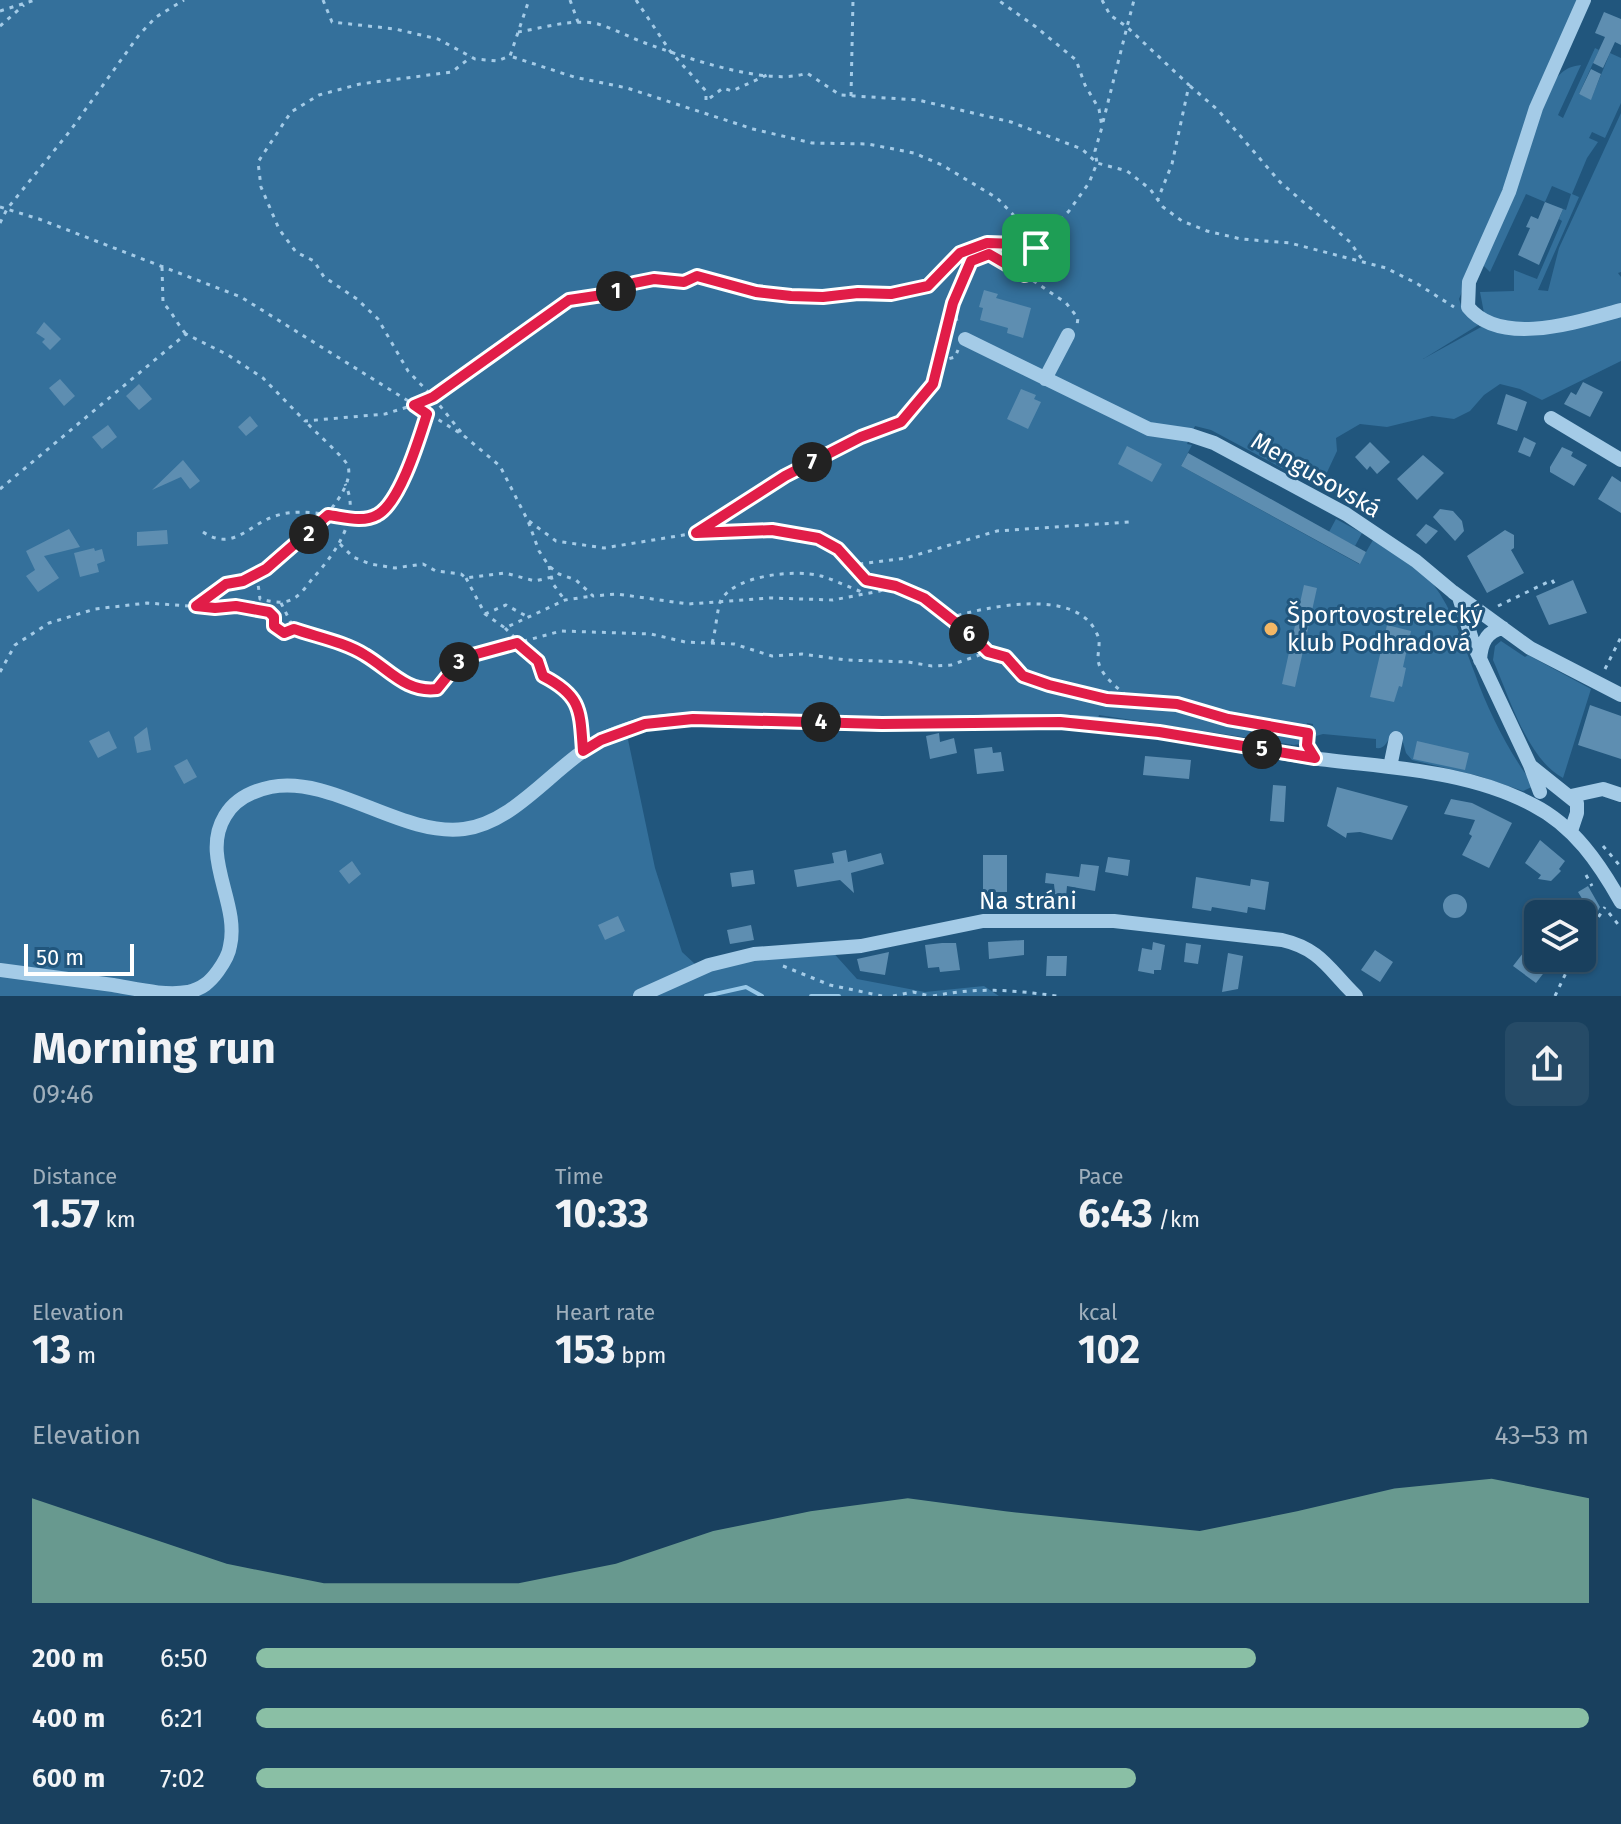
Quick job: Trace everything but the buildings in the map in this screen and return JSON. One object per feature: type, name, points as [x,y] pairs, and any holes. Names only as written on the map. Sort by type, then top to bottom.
[{"type":"street","points":[[1584,0],[1536,108],[1509,192],[1469,282],[1468,307],[1489,322],[1527,329],[1555,327],[1621,310]]},
{"type":"street","points":[[1045,379],[1066,338]]},
{"type":"street","name":"Mengusovská","points":[[962,342],[1149,429],[1190,435],[1214,443],[1346,514],[1416,561],[1530,648],[1621,695]]},
{"type":"street","points":[[1551,418],[1621,460]]},
{"type":"street","points":[[1459,596],[1480,660],[1542,794],[1582,837],[1621,902]]},
{"type":"street","points":[[1480,660],[1480,649],[1487,636],[1503,628]]},
{"type":"street","points":[[0,970],[169,993],[196,990],[216,974],[230,946],[232,928],[216,855],[216,841],[220,824],[229,808],[242,797],[275,786],[293,786],[315,790],[431,827],[462,829],[493,820],[601,740],[645,724],[693,719],[882,724],[1060,722],[1159,732],[1315,758],[1416,770],[1491,788],[1571,796],[1603,789],[1621,795]]},
{"type":"street","points":[[1390,767],[1396,738]]},
{"type":"street","points":[[1577,813],[1603,789]]},
{"type":"street","points":[[1571,796],[1577,803],[1582,837]]},
{"type":"street","name":"Na stráni","points":[[640,996],[709,965],[754,954],[861,946],[964,924],[1114,921],[1282,940],[1301,945],[1318,955],[1356,996]]},
{"type":"path","points":[[0,11],[35,0]]},
{"type":"path","points":[[0,223],[7,209],[70,131],[139,35],[156,17],[184,0]]},
{"type":"path","points":[[323,0],[332,22],[395,29],[438,39],[471,57],[497,61],[510,56],[574,77],[627,88],[753,129],[812,143],[868,144],[914,153],[942,165],[997,198],[1028,230],[1036,248]]},
{"type":"path","points":[[510,56],[529,0]]},
{"type":"path","points":[[570,0],[578,22]]},
{"type":"path","points":[[636,0],[670,51],[706,91],[706,101],[723,88],[732,91],[768,75]]},
{"type":"path","points":[[851,96],[853,0]]},
{"type":"path","points":[[998,0],[1076,60],[1085,85],[1099,109],[1102,127]]},
{"type":"path","points":[[1102,0],[1110,15],[1218,110],[1280,182],[1350,242],[1364,262]]},
{"type":"path","points":[[1025,275],[1041,239],[1069,211],[1089,183],[1097,163],[1095,151],[1134,0]]},
{"type":"path","points":[[0,26],[26,3]]},
{"type":"path","points":[[518,32],[578,22],[596,24],[728,69],[797,78],[807,73],[840,95],[918,100],[988,115],[1082,149],[1097,163],[1127,171],[1143,182],[1163,207],[1182,221],[1241,239],[1290,243],[1386,268],[1453,307],[1468,307]]},
{"type":"path","points":[[463,435],[408,371],[378,319],[357,299],[324,277],[314,261],[296,252],[279,229],[261,187],[258,162],[291,112],[319,95],[360,84],[452,72],[471,57]]},
{"type":"path","points":[[1158,199],[1172,164],[1189,85]]},
{"type":"path","points":[[0,207],[39,219],[241,297],[463,435],[500,466],[549,566],[559,574],[576,580],[593,596]]},
{"type":"path","points":[[305,421],[385,414],[414,405],[433,397],[569,300],[609,294],[634,283],[654,279],[684,282],[697,276],[756,292],[791,296],[891,294],[928,286],[960,253],[987,243],[1036,248]]},
{"type":"path","points":[[696,533],[785,476],[861,437],[901,422],[933,384],[953,303],[971,261],[989,254],[1066,303],[1078,318],[1073,335],[1066,338]]},
{"type":"path","points":[[162,267],[163,303],[174,313],[176,323],[186,334],[228,355],[263,378],[332,450],[345,459],[349,470],[328,515],[288,551],[256,574],[226,584],[196,606]]},
{"type":"path","points":[[940,356],[948,359],[955,357],[962,342],[953,303]]},
{"type":"path","points":[[0,489],[186,334]]},
{"type":"path","points":[[203,532],[215,540],[231,539],[273,516],[290,512],[358,520],[375,517],[385,510],[411,462],[427,414]]},
{"type":"path","points":[[256,574],[260,599],[281,603],[296,598],[340,544],[348,518],[350,494],[345,484]]},
{"type":"path","points":[[528,521],[556,541],[604,548],[696,533],[772,530],[818,538],[838,549],[866,580],[891,585],[924,598],[988,652],[1006,657],[1023,676],[1107,699],[1177,704],[1228,719],[1308,733],[1307,745],[1315,758]]},
{"type":"path","points":[[851,565],[906,558],[997,531],[1129,522]]},
{"type":"path","points":[[340,544],[353,557],[370,564],[395,568],[423,564],[436,571],[461,574],[466,578],[485,614],[505,628],[538,661],[543,676],[565,687],[581,713],[583,751]]},
{"type":"path","points":[[549,566],[553,584],[565,600]]},
{"type":"path","points":[[466,578],[505,573],[535,581],[552,577]]},
{"type":"path","points":[[712,643],[720,602],[734,586],[766,575],[818,575],[862,592]]},
{"type":"path","points":[[1482,613],[1552,580],[1556,587]]},
{"type":"path","points":[[505,628],[565,600],[593,596],[617,594],[688,604],[770,598],[833,600],[862,592],[880,591],[891,585]]},
{"type":"path","points":[[0,672],[15,645],[49,623],[95,609],[147,603],[215,608],[236,606],[269,612],[274,617],[274,626],[284,633],[294,629],[349,647],[408,685],[426,690],[437,689],[462,658],[561,631],[651,634],[685,642],[734,644],[772,656],[802,654],[932,666],[951,665],[988,652]]},
{"type":"path","points":[[281,603],[294,629]]},
{"type":"path","points":[[948,618],[1016,603],[1071,609],[1082,615],[1097,634],[1100,649],[1098,662],[1103,673],[1132,701]]},
{"type":"path","points":[[485,614],[506,605],[529,617]]},
{"type":"path","points":[[1598,684],[1621,637]]},
{"type":"path","points":[[1582,837],[1610,852],[1621,867]]},
{"type":"path","points":[[1582,867],[1592,886]]},
{"type":"path","points":[[1596,921],[1605,907]]},
{"type":"path","points":[[1609,913],[1621,928]]},
{"type":"path","points":[[779,964],[830,985],[882,996]]},
{"type":"path","points":[[1555,996],[1566,972]]},
{"type":"path","points":[[893,996],[913,992],[932,996],[966,989],[1057,996]]},
{"type":"shaded area","points":[[0,0],[1579,0],[1459,299],[1463,311],[1480,324],[1423,359],[1483,326],[1504,330],[1621,313],[1621,361],[1542,400],[1520,389],[1500,384],[1484,395],[1470,411],[1454,419],[1432,416],[1387,427],[1360,424],[1336,438],[1337,451],[1322,483],[1315,486],[1211,430],[1195,426],[1187,444],[1192,445],[1181,466],[1359,564],[1373,540],[1420,570],[1446,605],[1493,717],[1532,787],[1523,791],[1479,776],[1412,760],[1406,753],[1402,739],[1390,737],[1383,747],[1376,748],[1376,739],[1323,734],[1316,736],[1311,744],[1313,724],[1307,723],[1300,744],[1294,745],[1099,715],[1097,723],[693,719],[626,730],[655,868],[682,952],[695,964],[829,948],[857,979],[925,992],[984,986],[999,996],[0,996]]},
{"type":"shaded area","points":[[1595,48],[1599,50],[1579,94],[1591,99],[1610,53],[1621,58],[1621,103],[1605,138],[1592,132],[1589,138],[1598,142],[1587,158],[1572,194],[1579,197],[1538,290],[1548,291],[1559,248],[1621,113],[1621,272],[1618,273],[1621,277],[1621,305],[1552,323],[1516,324],[1499,320],[1484,313],[1480,292],[1514,291],[1514,270],[1537,279],[1571,194],[1552,186],[1545,202],[1526,194],[1490,272],[1483,260],[1549,88],[1562,72],[1581,65],[1558,115],[1563,118]]},
{"type":"shaded area","points":[[1336,519],[1362,533],[1355,546],[1329,532]]},
{"type":"shaded area","points":[[1501,641],[1525,657],[1528,655],[1591,689],[1563,778],[1539,757],[1513,708],[1493,660],[1495,646]]},
{"type":"waterway","points":[[706,996],[746,987],[762,996]]},
{"type":"waterway","points":[[811,996],[839,996]]},
{"type":"place","name":"Športovostrelecký klub Podhradová","points":[[1271,629]]},
{"type":"route","points":[[987,243],[1036,248],[1025,275],[989,254],[971,261],[953,303],[933,384],[901,422],[861,437],[785,476],[696,533],[772,530],[818,538],[838,549],[866,580],[896,586],[924,598],[988,652],[1006,657],[1023,676],[1107,699],[1177,704],[1228,719],[1308,733],[1307,745],[1315,758],[1159,732],[1060,722],[882,724],[693,719],[645,724],[601,740],[583,751],[581,713],[565,687],[543,676],[538,661],[517,643],[462,658],[437,689],[426,690],[408,685],[349,647],[294,629],[284,633],[274,626],[274,617],[269,612],[236,606],[196,606],[226,584],[243,581],[266,569],[328,515],[358,520],[375,517],[385,510],[415,451],[427,414],[414,405],[433,397],[447,384],[569,300],[609,294],[634,283],[654,279],[684,282],[697,276],[756,292],[791,296],[891,294],[928,286],[960,253],[987,243]]}]
